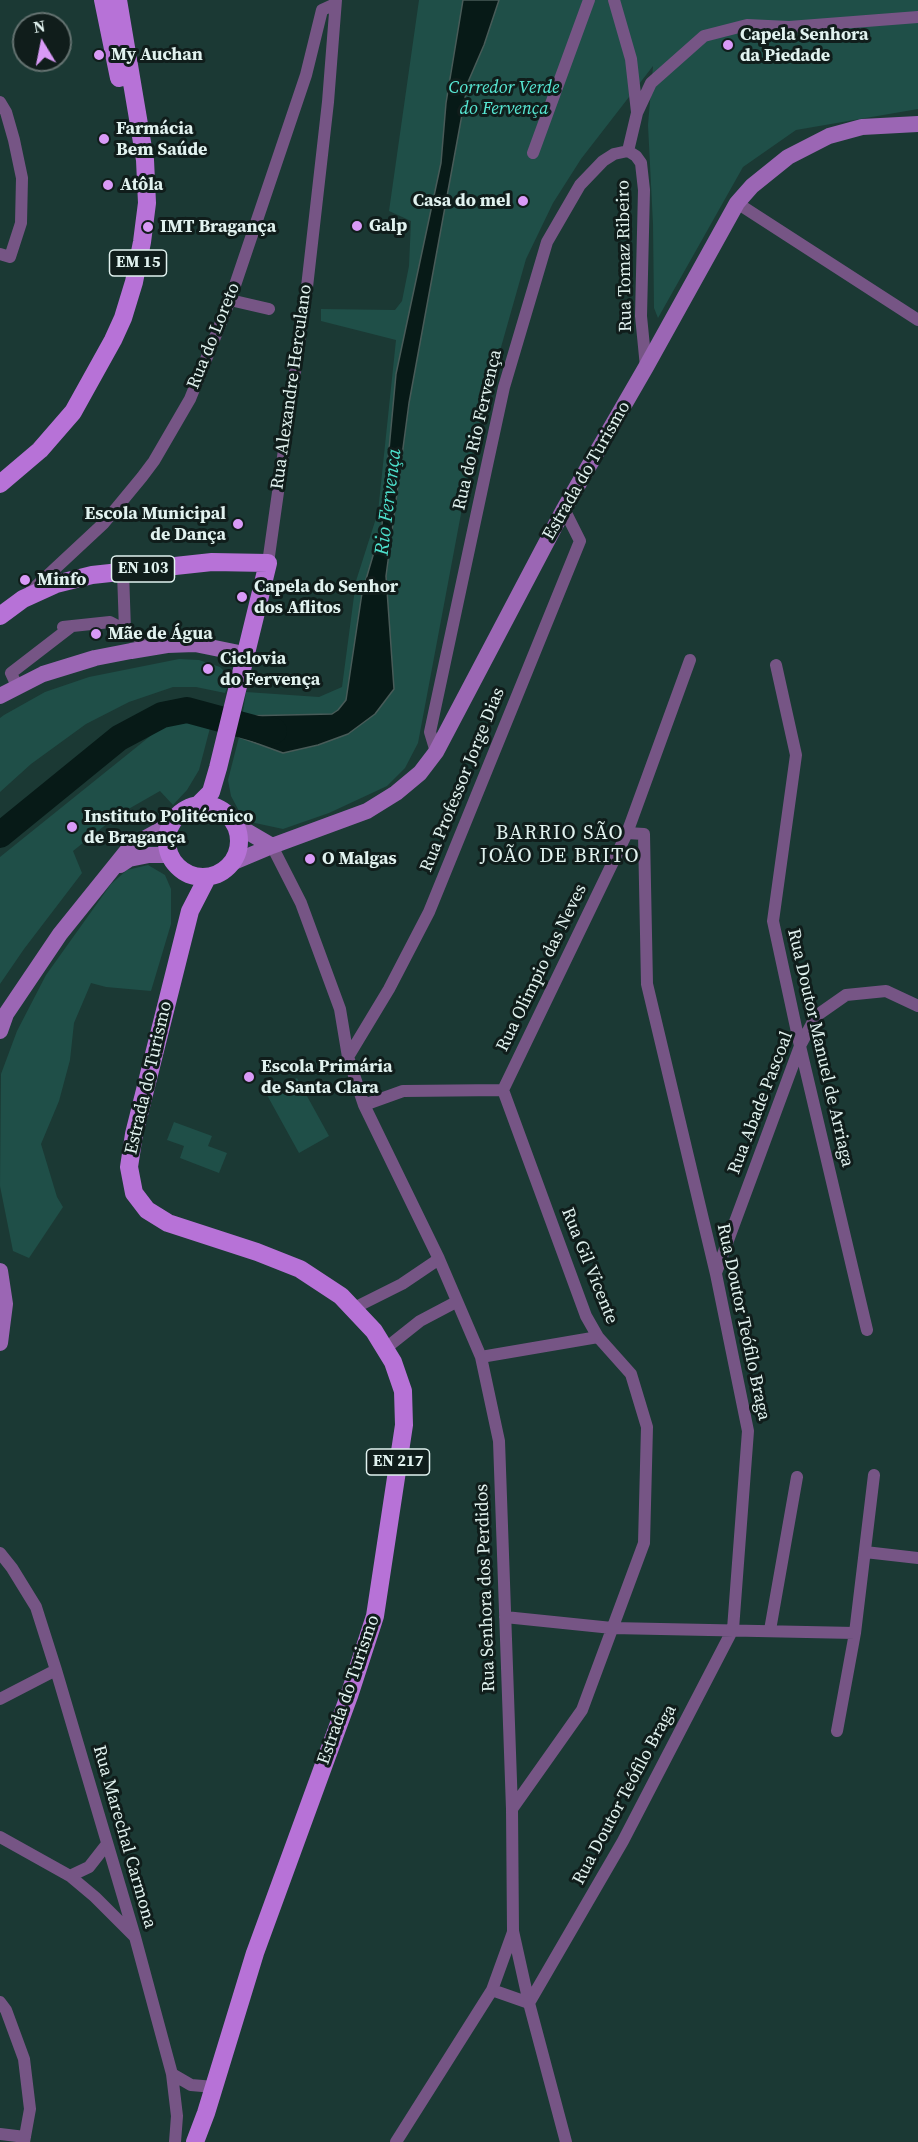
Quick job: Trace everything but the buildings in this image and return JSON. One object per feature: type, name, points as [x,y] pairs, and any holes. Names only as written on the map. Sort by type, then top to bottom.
[{"type":"main road","name":"EM 15","points":[[0,470],[33,441],[65,403],[93,357],[112,314],[133,233],[133,151],[103,0]]},
{"type":"main road","name":"EM 15","points":[[0,484],[40,450],[73,412],[113,340],[134,282],[147,203],[145,160],[118,0]]},
{"type":"main road","name":"EN 103","points":[[22,599],[73,579],[212,562],[268,563]]},
{"type":"main road","name":"Rua Alexandre Herculano","points":[[198,805],[211,792],[218,768],[268,563]]},
{"type":"main road","name":"Rua do Loreto","points":[[0,616],[22,599]]},
{"type":"main road","name":"Rua Alexandre Herculano","points":[[218,768],[218,793],[221,806],[233,821]]},
{"type":"main road","points":[[198,805],[209,805],[220,809],[233,821],[240,838],[239,850],[234,862],[218,875],[207,878],[190,875],[182,871],[169,855],[167,834],[178,815],[187,809],[198,805]]},
{"type":"main road","name":"Estrada do Turismo","points":[[182,871],[187,886],[190,911]]},
{"type":"main road","name":"Estrada do Turismo","points":[[195,2142],[255,1953],[349,1696],[375,1616],[404,1425],[403,1391],[393,1362],[370,1325],[341,1296],[300,1269],[168,1223],[147,1210],[134,1193],[129,1167],[134,1134],[190,911],[207,878]]},
{"type":"street","points":[[533,153],[589,0]]},
{"type":"street","points":[[614,0],[631,59],[637,113]]},
{"type":"street","name":"Rua do Loreto","points":[[22,599],[104,523],[154,461],[190,399],[230,300],[306,75],[322,10],[336,2]]},
{"type":"street","name":"Rua Alexandre Herculano","points":[[268,563],[307,287],[328,102],[336,2]]},
{"type":"street","points":[[628,151],[637,113],[651,83],[704,36],[747,26],[789,27],[918,17]]},
{"type":"street","points":[[0,102],[6,112],[21,178],[21,223],[10,257],[0,254]]},
{"type":"street","name":"Estrada do Turismo","points":[[234,862],[367,811],[396,793],[420,773],[436,752],[564,509],[738,203],[752,186],[788,157],[829,136],[861,127],[918,124]]},
{"type":"street","name":"Rua Tomaz Ribeiro","points":[[628,151],[641,163],[644,190],[641,316],[646,367]]},
{"type":"street","name":"Rua do Rio Fervença","points":[[436,752],[430,732],[481,492],[504,387],[547,242],[580,185],[603,161],[614,154],[628,151]]},
{"type":"street","points":[[738,203],[918,320]]},
{"type":"street","points":[[230,300],[269,309]]},
{"type":"street","name":"Rua Professor Jorge Dias","points":[[348,1056],[389,989],[429,912],[580,542],[564,509]]},
{"type":"street","points":[[123,572],[125,630]]},
{"type":"street","points":[[18,686],[11,673],[68,626],[110,622],[157,647]]},
{"type":"street","points":[[0,696],[43,674],[95,658],[157,647],[195,644],[244,654]]},
{"type":"street","name":"Rua Olimpio das Neves","points":[[503,1090],[627,833],[690,660]]},
{"type":"street","name":"Rua Doutor Manuel de Arriaga","points":[[776,665],[796,755],[773,921],[867,1330]]},
{"type":"street","points":[[233,821],[272,846]]},
{"type":"street","points":[[0,1031],[6,1014],[60,934],[126,852],[171,824]]},
{"type":"street","name":"Rua Doutor Teófilo Braga","points":[[529,2003],[623,1841],[734,1629],[748,1431],[716,1274],[647,984],[644,834],[627,833]]},
{"type":"street","name":"Rua Senhora dos Perdidos","points":[[272,846],[301,903],[313,934],[339,1009],[348,1056],[363,1105],[439,1259],[482,1357],[498,1441],[512,1809],[513,1931],[529,2003],[566,2142]]},
{"type":"street","points":[[114,868],[129,859],[149,855],[169,855]]},
{"type":"street","name":"Rua Abade Pascoal","points":[[716,1274],[800,1046],[816,1016],[846,995],[886,991],[918,1006]]},
{"type":"street","points":[[363,1105],[403,1090],[503,1090]]},
{"type":"street","name":"Rua Gil Vicente","points":[[503,1090],[586,1316],[598,1337],[631,1374],[647,1427],[644,1543],[582,1710],[512,1809]]},
{"type":"street","points":[[354,1308],[402,1284],[439,1259]]},
{"type":"street","points":[[0,1271],[5,1304],[0,1343]]},
{"type":"street","points":[[386,1348],[420,1321],[456,1302]]},
{"type":"street","points":[[482,1357],[598,1337]]},
{"type":"street","points":[[837,1731],[855,1632],[874,1475]]},
{"type":"street","points":[[770,1630],[797,1478]]},
{"type":"street","points":[[865,1552],[918,1558]]},
{"type":"street","name":"Rua Marechal Carmona","points":[[0,1554],[12,1568],[36,1607],[56,1670],[135,1937],[172,2074],[177,2116],[175,2142]]},
{"type":"street","points":[[505,1617],[612,1628],[855,1632]]},
{"type":"street","points":[[0,1699],[56,1670]]},
{"type":"street","points":[[0,1837],[70,1876],[135,1937]]},
{"type":"street","points":[[70,1876],[89,1867],[107,1844]]},
{"type":"street","points":[[400,2140],[492,1990],[513,1931]]},
{"type":"street","points":[[492,1990],[529,2003]]},
{"type":"street","points":[[0,2002],[6,2010],[24,2059],[30,2109],[25,2139],[0,2134]]},
{"type":"street","points":[[172,2074],[190,2085],[214,2087]]},
{"type":"green space","name":"Corredor Verde do Fervença","points":[[419,0],[918,0],[918,109],[796,130],[743,167],[658,318],[654,308],[648,125],[653,66],[581,159],[553,203],[526,259],[475,439],[418,743],[405,768],[387,786],[329,813],[283,829],[255,823],[239,811],[231,796],[228,780],[239,737],[246,692],[319,697],[342,687],[356,581],[378,512],[396,340],[321,321],[321,309],[395,310],[402,301],[409,266],[411,221],[389,211]]},
{"type":"green space","points":[[179,659],[199,660],[220,667],[230,680],[225,693],[196,687],[173,687],[129,702],[86,724],[31,764],[0,792],[0,718],[4,715],[45,692],[89,677]]},
{"type":"green space","points":[[186,721],[210,728],[199,770],[187,790],[173,805],[160,791],[118,815],[73,851],[82,873],[0,984],[0,857],[164,725]]},
{"type":"green space","points":[[148,865],[165,875],[171,889],[171,924],[151,991],[106,987],[91,983],[74,1023],[70,1060],[59,1101],[41,1144],[57,1197],[63,1207],[29,1258],[13,1251],[0,1186],[1,1074],[17,1031],[46,975],[111,884],[127,870]]},
{"type":"green space","points":[[297,1078],[329,1136],[299,1153],[267,1095]]},
{"type":"green space","points":[[174,1122],[212,1136],[208,1146],[227,1153],[219,1173],[180,1158],[184,1146],[167,1140]]},
{"type":"water","points":[[463,0],[499,0],[484,45],[468,82],[409,403],[386,576],[394,689],[375,714],[348,734],[318,745],[283,753],[239,737],[241,716],[332,714],[346,700],[362,593],[382,525],[396,374],[441,163],[446,103]]},
{"type":"waterway","name":"Rio Fervença","points":[[0,835],[119,738],[162,715],[187,710],[261,730],[274,731]]},
{"type":"place","name":"Capela Senhora da Piedade","points":[[728,45]]},
{"type":"place","name":"My Auchan","points":[[99,55]]},
{"type":"place","name":"Farmácia Bem Saúde","points":[[104,139]]},
{"type":"place","name":"Atôla","points":[[108,185]]},
{"type":"place","name":"Casa do mel","points":[[523,201]]},
{"type":"place","name":"Galp","points":[[357,226]]},
{"type":"place","name":"IMT Bragança","points":[[148,227]]},
{"type":"place","name":"Escola Municipal de Dança","points":[[238,524]]},
{"type":"place","name":"Minfo","points":[[25,580]]},
{"type":"place","name":"Capela do Senhor dos Aflitos","points":[[242,597]]},
{"type":"place","name":"Mãe de Água","points":[[96,634]]},
{"type":"place","name":"Ciclovia do Fervença","points":[[208,669]]},
{"type":"place","name":"Instituto Politécnico de Bragança","points":[[72,827]]},
{"type":"place","name":"O Malgas","points":[[310,859]]},
{"type":"place","name":"Escola Primária de Santa Clara","points":[[249,1077]]},
{"type":"district","name":"BARRIO SÃO JOÃO DE BRITO","points":[[560,846]]}]
